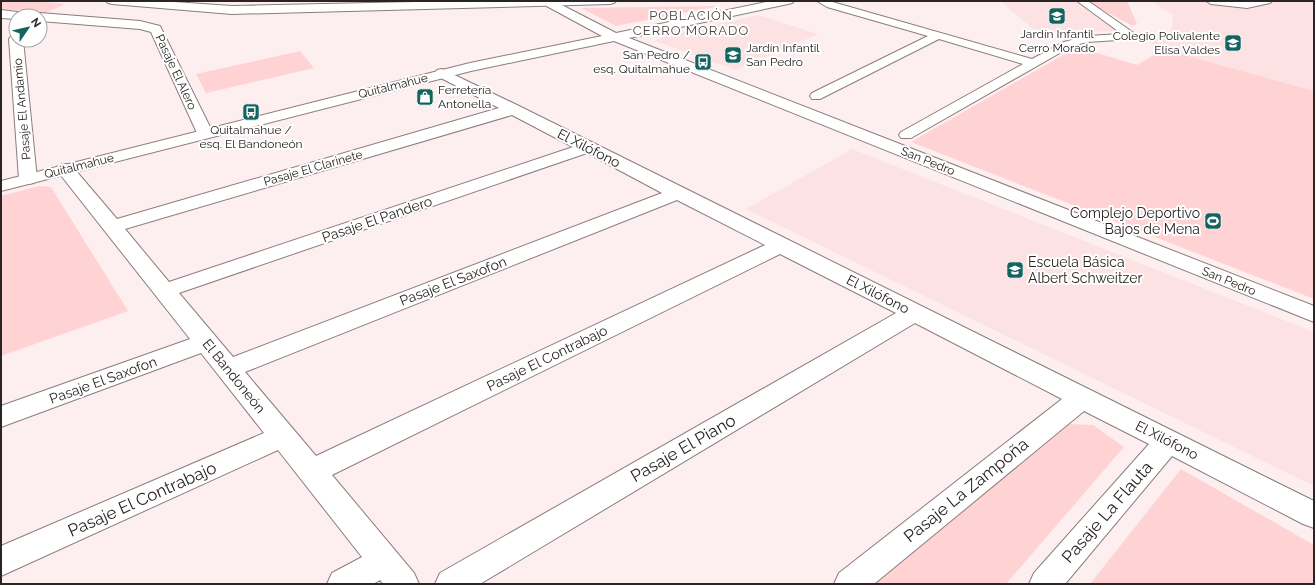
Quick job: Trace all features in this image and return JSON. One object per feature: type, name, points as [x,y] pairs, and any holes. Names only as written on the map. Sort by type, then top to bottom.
[{"type":"street","points":[[112,1],[249,10],[610,1]]},
{"type":"street","points":[[249,10],[304,1]]},
{"type":"street","name":"Quitalmahue","points":[[1,186],[442,73],[613,36],[788,1]]},
{"type":"street","name":"San Pedro","points":[[547,2],[613,36],[1314,314]]},
{"type":"street","name":"Pasaje El Alero","points":[[48,18],[140,25],[156,29],[205,133]]},
{"type":"street","points":[[48,23],[58,19]]},
{"type":"street","name":"Pasaje El Andamio","points":[[17,48],[28,179]]},
{"type":"street","name":"El Xilófono","points":[[442,73],[1169,440],[1314,515]]},
{"type":"street","name":"Pasaje El Clarinete","points":[[112,227],[514,109]]},
{"type":"street","name":"Pasaje El Pandero","points":[[164,291],[589,148]]},
{"type":"street","name":"El Bandoneón","points":[[65,169],[393,573]]},
{"type":"street","name":"Pasaje El Saxofon","points":[[228,369],[678,192]]},
{"type":"street","name":"Pasaje El Contrabajo","points":[[311,472],[782,245]]},
{"type":"street","name":"Pasaje El Piano","points":[[451,584],[916,312]]},
{"type":"street","name":"Pasaje El Saxofon","points":[[1,417],[206,342]]},
{"type":"street","name":"Pasaje La Zampoña","points":[[850,584],[1083,397]]},
{"type":"street","name":"Pasaje El Contrabajo","points":[[1,561],[283,436]]},
{"type":"street","name":"Pasaje La Flauta","points":[[1045,584],[1169,440]]},
{"type":"street","points":[[343,584],[393,573]]},
{"type":"lane","points":[[822,1],[830,5],[1033,63]]},
{"type":"lane","points":[[906,135],[1068,44],[1087,39],[1133,36],[1082,1]]},
{"type":"lane","points":[[1211,1],[1247,5],[1267,1]]},
{"type":"lane","points":[[816,96],[937,36]]},
{"type":"shaded area","points":[[1,1],[32,1],[66,4],[48,12],[48,8],[1,9]]},
{"type":"shaded area","name":"Jardín Infantil Cerro Morado","points":[[1000,1],[1074,1],[1117,31],[1038,33]]},
{"type":"shaded area","points":[[1086,1],[1127,1],[1137,24],[1133,26]]},
{"type":"shaded area","name":"Colegio Polivalente Elisa Valdes","points":[[1151,1],[1314,1],[1314,91],[1157,47],[1146,39],[1171,32],[1173,15]]},
{"type":"shaded area","points":[[719,6],[616,26],[581,8]]},
{"type":"shaded area","name":"Jardín Infantil San Pedro","points":[[758,15],[818,34],[736,70],[655,41],[665,36]]},
{"type":"shaded area","name":"Complejo Deportivo Bajos de Mena","points":[[1077,47],[1137,65],[1163,49],[1314,91],[1314,299],[911,142]]},
{"type":"shaded area","points":[[300,51],[314,68],[206,93],[196,74]]},
{"type":"shaded area","name":"Escuela Básica Albert Schweitzer","points":[[852,149],[1314,332],[1314,486],[746,209]]},
{"type":"shaded area","points":[[39,186],[51,187],[128,311],[1,356],[1,196]]},
{"type":"shaded area","points":[[1070,424],[1093,425],[1124,447],[1006,584],[874,584]]},
{"type":"shaded area","points":[[1181,469],[1314,545],[1314,584],[1090,584]]},
{"type":"place","name":"Jardín Infantil Cerro Morado","points":[[1057,16]]},
{"type":"place","name":"Colegio Polivalente Elisa Valdes","points":[[1233,43]]},
{"type":"place","name":"Jardín Infantil San Pedro","points":[[733,55]]},
{"type":"place","name":"San Pedro / esq. Quitalmahue","points":[[703,62]]},
{"type":"place","name":"Ferretería Antonella","points":[[425,97]]},
{"type":"place","name":"Quitalmahue / esq. El Bandoneón","points":[[251,112]]},
{"type":"place","name":"Complejo Deportivo Bajos de Mena","points":[[1213,221]]},
{"type":"place","name":"Escuela Básica Albert Schweitzer","points":[[1015,270]]},
{"type":"district","name":"POBLACIÓN CERRO MORADO","points":[[691,22]]}]
